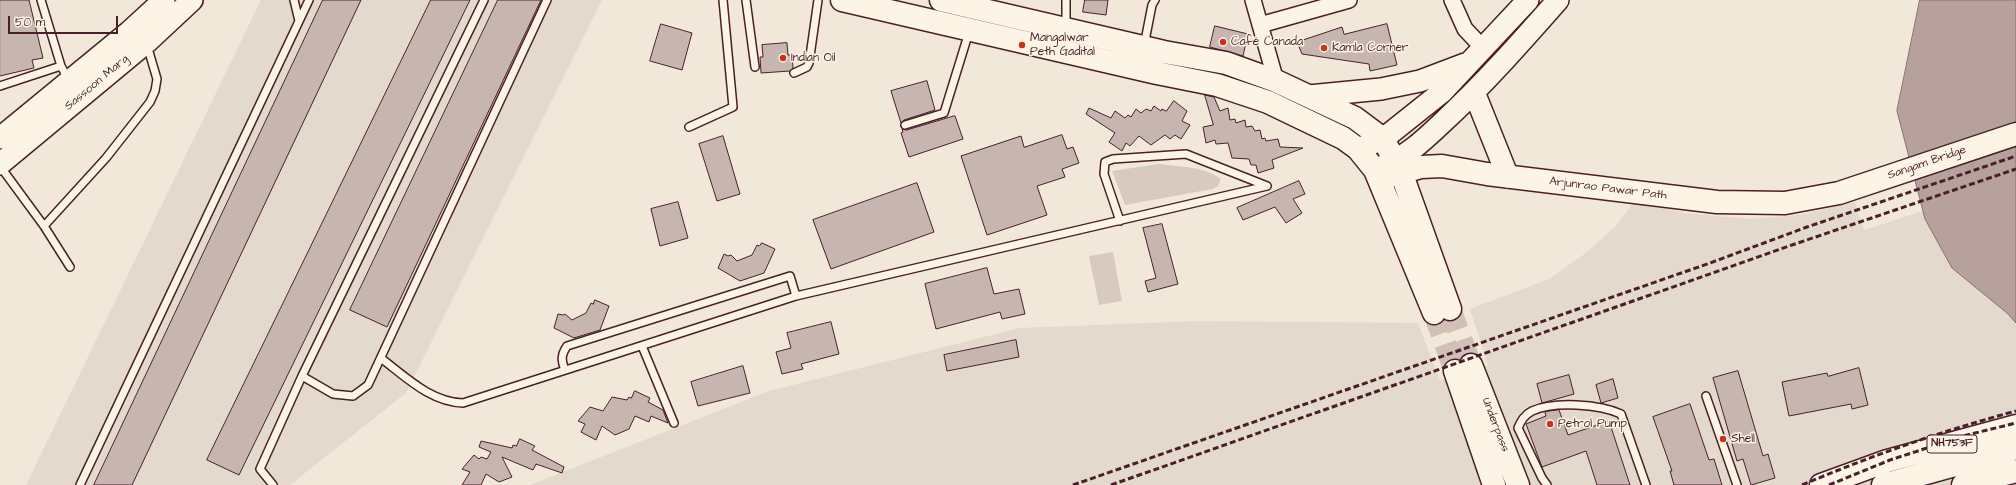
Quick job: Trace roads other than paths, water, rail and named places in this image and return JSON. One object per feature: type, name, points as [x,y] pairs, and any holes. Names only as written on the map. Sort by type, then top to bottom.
[{"type":"main road","name":"Sassoon Marg","points":[[0,138],[65,74],[129,32],[164,0]]},
{"type":"main road","name":"Sassoon Marg","points":[[0,165],[147,42],[192,0]]},
{"type":"main road","points":[[842,0],[1157,73],[1217,85],[1268,102],[1343,138],[1358,149],[1380,181],[1442,311],[1409,196],[1402,162],[1383,139],[1355,118],[1276,81],[1226,63],[1144,47],[1066,29],[996,10],[941,0]]},
{"type":"main road","points":[[1358,149],[1383,139],[1442,92],[1528,0]]},
{"type":"main road","points":[[1402,162],[1474,92],[1558,0]]},
{"type":"main road","points":[[1309,96],[1381,89],[1420,81],[1477,55]]},
{"type":"main road","points":[[1474,92],[1508,177]]},
{"type":"main road","name":"Sangam Bridge","points":[[1839,193],[2016,134]]},
{"type":"main road","name":"Arjunrao Pawar Path","points":[[1380,181],[1402,162],[1421,167],[1442,166],[1508,177],[1717,202],[1785,203],[1839,193]]},
{"type":"main road","points":[[1409,196],[1419,183],[1426,179],[1467,171]]},
{"type":"main road","name":"Underpass","points":[[1494,485],[1463,368],[1518,485]]},
{"type":"main road","name":"NH753F","points":[[1888,476],[2016,426]]},
{"type":"main road","name":"NH753F","points":[[1821,485],[1888,476],[2016,448]]},
{"type":"main road","points":[[1963,485],[2016,471]]},
{"type":"street","points":[[1253,0],[1276,81]]},
{"type":"street","points":[[1260,25],[1350,0]]},
{"type":"street","points":[[1452,0],[1477,55]]},
{"type":"lane","points":[[0,86],[65,74],[41,0]]},
{"type":"lane","points":[[294,0],[299,21]]},
{"type":"lane","points":[[80,485],[309,0]]},
{"type":"lane","points":[[273,485],[260,469],[302,376],[484,0]]},
{"type":"lane","points":[[302,376],[333,394],[353,396],[368,385],[382,358],[547,0]]},
{"type":"lane","points":[[689,127],[733,107],[723,0]]},
{"type":"lane","points":[[746,0],[755,66]]},
{"type":"lane","points":[[794,73],[807,67],[809,63],[818,0]]},
{"type":"lane","points":[[1066,0],[1066,29]]},
{"type":"lane","points":[[1144,47],[1152,5],[1155,0]]},
{"type":"lane","points":[[905,125],[944,113],[969,30]]},
{"type":"lane","points":[[44,226],[106,158],[150,102],[155,92],[157,79],[147,42]]},
{"type":"lane","points":[[382,358],[435,398],[449,403],[463,403],[796,296],[1120,221],[1267,186],[1186,154],[1113,160],[1105,162],[1104,174],[1120,221]]},
{"type":"lane","points":[[0,165],[44,226],[70,267]]},
{"type":"lane","points":[[565,370],[561,360],[562,352],[567,346],[574,343],[790,276],[796,296]]},
{"type":"lane","points":[[642,346],[674,423]]},
{"type":"lane","points":[[1706,396],[1737,485]]},
{"type":"lane","points":[[1547,485],[1542,478],[1518,428],[1522,418],[1532,411],[1554,406],[1576,405],[1603,408],[1621,414],[1646,485]]},
{"type":"tunnel","points":[[1450,309],[1471,365]]},
{"type":"tunnel","points":[[1434,313],[1455,371]]},
{"type":"railway","points":[[1073,485],[1710,263],[1807,227],[2016,156]]},
{"type":"railway","points":[[1111,485],[1792,245],[2016,169]]},
{"type":"railway","points":[[1802,485],[1908,444],[2016,411]]},
{"type":"railway","points":[[1829,485],[1890,460],[1967,435],[2016,423]]},
{"type":"place","name":"Café Canada","points":[[1223,42]]},
{"type":"place","name":"Mangalwar Peth Gadital","points":[[1022,45]]},
{"type":"place","name":"Kamla Corner","points":[[1324,48]]},
{"type":"place","name":"Indian Oil","points":[[783,58]]},
{"type":"place","name":"Petrol Pump","points":[[1550,424]]},
{"type":"place","name":"Shell","points":[[1723,439]]}]
